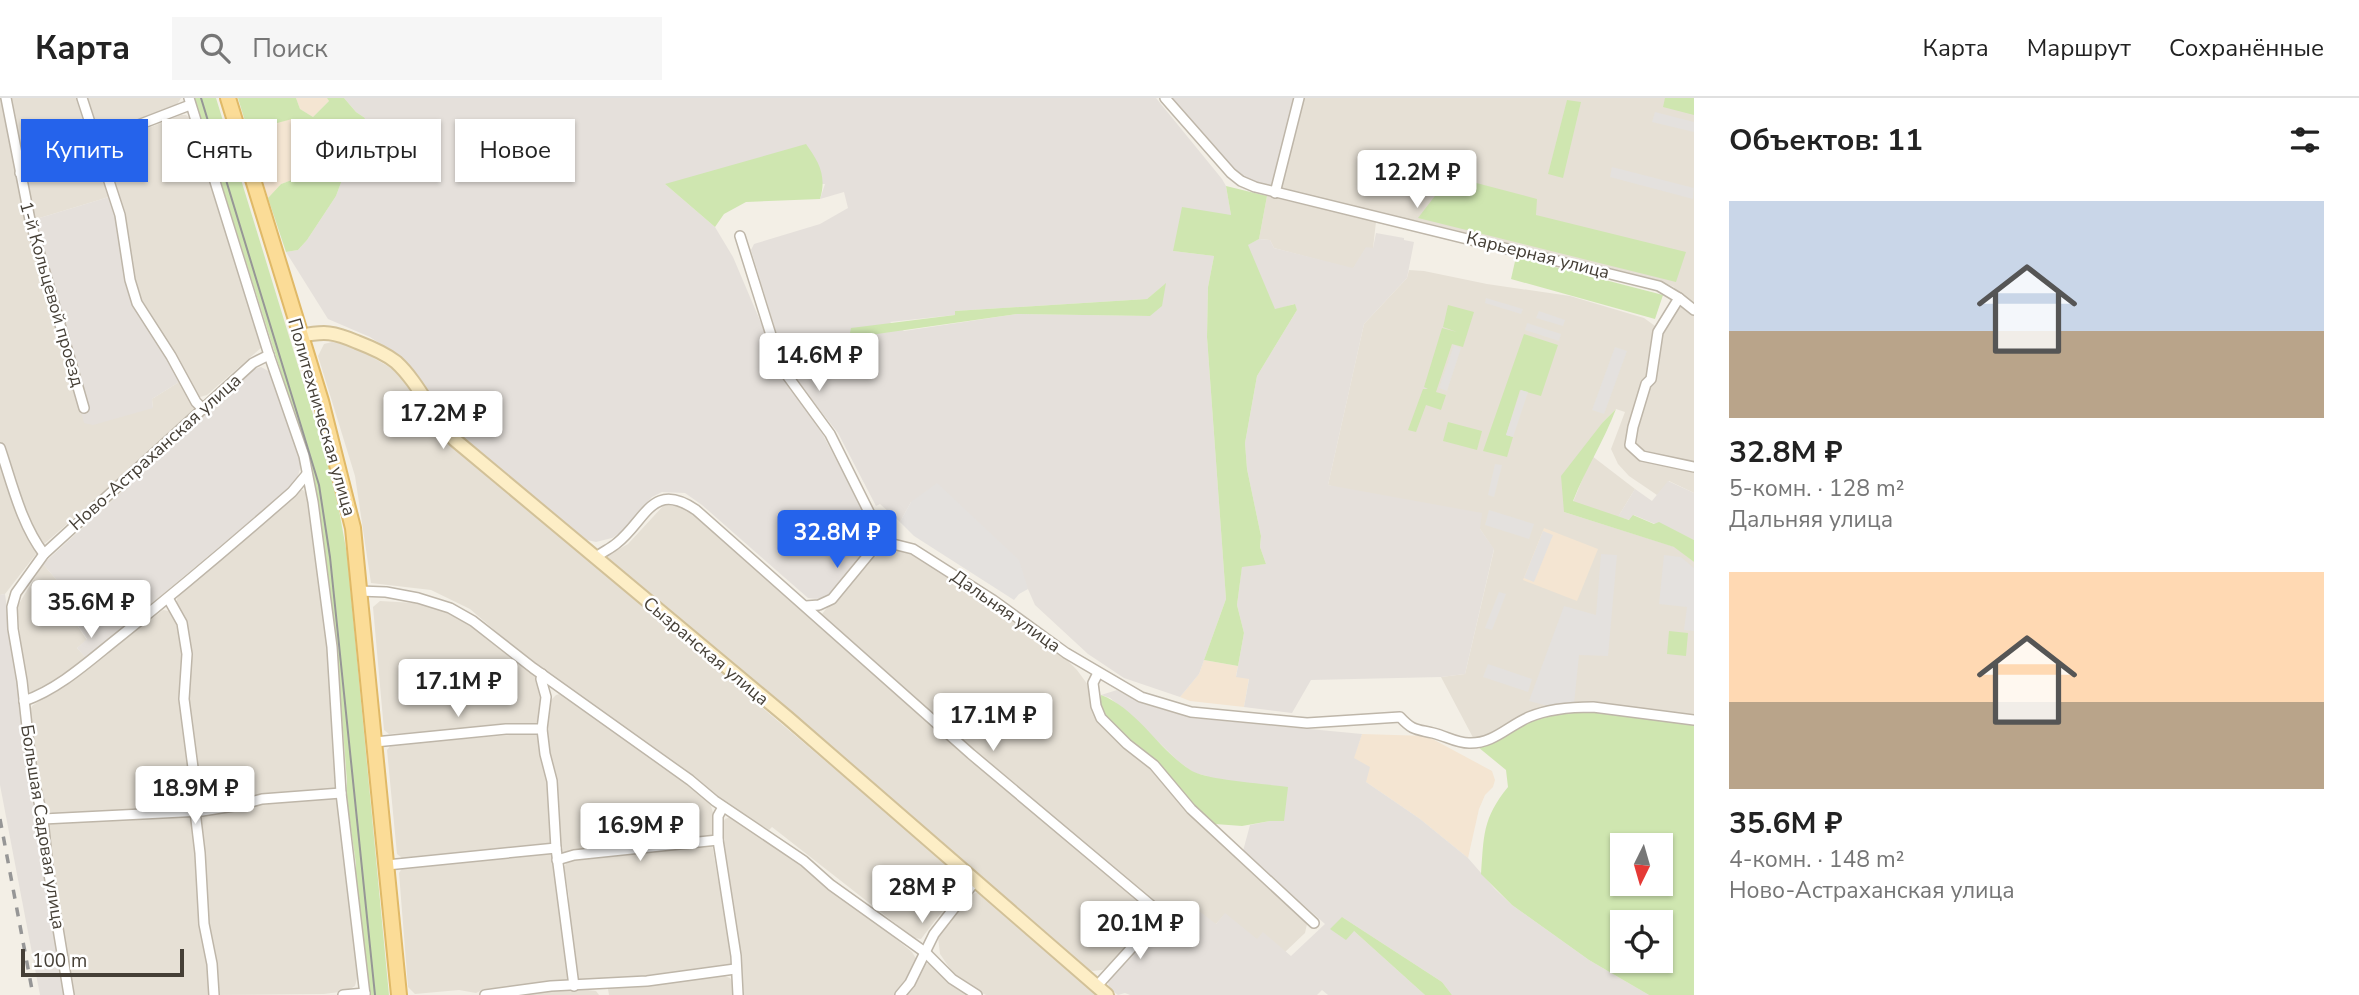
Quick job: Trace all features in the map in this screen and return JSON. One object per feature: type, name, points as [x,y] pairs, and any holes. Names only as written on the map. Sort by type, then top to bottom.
[{"type":"main road","name":"Политехническая улица","points":[[228,98],[343,481],[353,528],[399,995]]},
{"type":"street","name":"1-й Кольцевой проезд","points":[[5,98],[30,220],[84,408]]},
{"type":"street","points":[[82,98],[89,119]]},
{"type":"street","name":"Карьерная улица","points":[[1165,98],[1231,173],[1248,184],[1275,193],[1659,286],[1694,310]]},
{"type":"street","points":[[1275,193],[1299,98]]},
{"type":"street","points":[[148,120],[190,102],[269,355],[304,456],[313,502],[332,647],[341,793],[365,994],[342,995]]},
{"type":"street","points":[[109,182],[120,215],[130,280],[137,303],[171,356],[195,402],[203,409]]},
{"type":"street","points":[[740,236],[781,367],[830,434],[874,523],[874,548],[832,599],[819,605],[806,606]]},
{"type":"street","points":[[1679,298],[1658,332],[1651,379],[1646,384],[1630,444],[1642,456],[1694,467]]},
{"type":"street","name":"Сызранская улица","points":[[300,335],[323,331],[336,333],[395,361],[448,433],[788,719],[1107,995]]},
{"type":"street","name":"Ново-Астраханская улица","points":[[24,701],[13,629],[12,607],[16,593],[44,554],[253,363],[269,355]]},
{"type":"street","points":[[0,448],[24,518],[44,554]]},
{"type":"street","points":[[24,701],[39,696],[59,683],[168,598],[292,492],[307,474]]},
{"type":"street","points":[[594,558],[617,543],[652,505],[667,498],[682,500],[695,510],[971,754],[1152,906],[1154,913],[1136,943],[1096,987]]},
{"type":"street","name":"Дальняя улица","points":[[874,548],[893,544],[913,549],[993,600],[1098,673],[1142,697],[1191,712],[1307,723],[1400,717],[1412,729],[1472,744],[1492,740],[1529,717],[1578,707],[1694,720]]},
{"type":"street","points":[[359,591],[386,592],[418,598],[450,608],[473,621],[723,807],[804,861],[831,885],[926,953],[952,979],[977,995]]},
{"type":"street","points":[[168,598],[182,623],[187,654],[184,699],[195,783],[204,924],[212,964],[214,995]]},
{"type":"street","points":[[1098,673],[1093,683],[1096,706],[1101,718],[1127,744],[1154,765],[1191,809],[1314,923]]},
{"type":"street","points":[[542,674],[546,697],[542,729],[552,780],[557,860],[574,986]]},
{"type":"street","name":"Большая Садовая улица","points":[[24,701],[32,772],[43,819],[48,868],[69,995]]},
{"type":"street","points":[[375,742],[506,729],[542,729]]},
{"type":"street","points":[[43,819],[195,811],[262,799],[341,793]]},
{"type":"street","points":[[723,807],[718,817],[718,840],[736,956],[738,995]]},
{"type":"street","points":[[557,860],[718,840]]},
{"type":"street","points":[[387,865],[556,848]]},
{"type":"street","points":[[900,995],[910,983],[934,934],[976,880]]},
{"type":"street","points":[[485,995],[551,986],[604,984],[735,970]]},
{"type":"street","points":[[604,984],[604,995]]},
{"type":"shaded area","points":[[0,98],[27,221],[153,408],[152,399],[179,382],[195,409],[193,414],[43,545],[5,594],[0,595]]},
{"type":"shaded area","points":[[8,98],[80,98],[85,119],[21,119],[21,159]]},
{"type":"shaded area","points":[[85,98],[181,98],[175,108],[143,119],[91,119]]},
{"type":"shaded area","points":[[296,98],[327,98],[329,101],[313,117],[300,109]]},
{"type":"shaded area","points":[[344,98],[1156,98],[1222,179],[1226,186],[1231,215],[1173,251],[1214,256],[1208,287],[1207,337],[1226,599],[1199,674],[1180,697],[1124,678],[1088,654],[1035,605],[1028,589],[911,502],[900,522],[880,504],[876,506],[838,433],[796,380],[784,358],[751,250],[754,244],[820,224],[848,208],[844,192],[820,199],[825,184],[665,184],[715,227],[733,257],[777,367],[823,435],[869,521],[868,548],[828,596],[817,599],[808,598],[685,493],[662,492],[652,497],[621,532],[612,538],[596,542],[583,539],[446,424],[421,384],[399,356],[370,337],[328,319],[286,252],[298,250],[307,240],[336,196],[341,182],[441,182],[441,119],[365,118]],"holes":[[[1165,284],[1150,316],[1017,314],[904,331],[890,322],[955,315],[955,311],[1147,299]]]},
{"type":"shaded area","points":[[1172,98],[1296,98],[1274,184],[1267,188],[1244,179]]},
{"type":"shaded area","points":[[1302,98],[1694,98],[1694,493],[1669,481],[1657,495],[1629,476],[1618,464],[1611,449],[1625,412],[1616,409],[1603,422],[1564,512],[1675,547],[1694,562],[1694,722],[1568,712],[1530,721],[1500,739],[1478,747],[1441,677],[1465,674],[1494,550],[1480,529],[1328,485],[1364,324],[1407,278],[1409,270],[1570,296],[1644,318],[1662,331],[1680,304],[1674,287],[1658,280],[1431,224],[1282,191],[1279,187]]},
{"type":"shaded area","points":[[1655,112],[1694,122],[1694,132],[1652,122]]},
{"type":"shaded area","points":[[186,115],[190,119],[171,119]]},
{"type":"shaded area","points":[[292,119],[291,180],[281,184],[268,198],[263,182],[277,182],[277,122]]},
{"type":"shaded area","points":[[162,123],[162,182],[210,182],[262,347],[207,395],[200,397],[193,391],[140,302],[110,182],[148,182],[148,128]]},
{"type":"shaded area","points":[[1612,167],[1694,188],[1693,199],[1610,177]]},
{"type":"shaded area","points":[[29,182],[107,182],[112,196],[33,220],[27,196]]},
{"type":"shaded area","points":[[112,196],[126,280],[169,358],[179,382],[152,399],[153,408],[93,425],[84,423],[33,220]]},
{"type":"shaded area","points":[[1267,196],[1376,222],[1373,248],[1366,248],[1353,269],[1274,248],[1270,240],[1259,239]]},
{"type":"shaded area","points":[[1376,233],[1414,242],[1407,278],[1364,324],[1328,485],[1482,513],[1480,529],[1494,549],[1465,674],[1311,680],[1292,713],[1244,707],[1249,679],[1236,677],[1244,633],[1237,605],[1242,566],[1266,564],[1260,547],[1261,536],[1247,469],[1245,443],[1257,376],[1297,310],[1294,304],[1275,310],[1247,245],[1259,239],[1270,240],[1274,248],[1353,268],[1366,247],[1373,248]]},
{"type":"shaded area","points":[[1486,298],[1523,309],[1521,314],[1485,303]]},
{"type":"shaded area","points":[[1539,311],[1565,320],[1563,326],[1536,318]]},
{"type":"shaded area","points":[[1527,323],[1561,334],[1559,341],[1525,330]]},
{"type":"shaded area","points":[[336,341],[391,368],[411,389],[436,430],[454,447],[960,875],[963,884],[921,939],[914,938],[772,827],[769,830],[720,800],[535,665],[470,609],[431,590],[371,583],[355,476],[318,356],[324,344]]},
{"type":"shaded area","points":[[1454,345],[1461,348],[1447,391],[1439,388]]},
{"type":"shaded area","points":[[1615,347],[1627,351],[1604,414],[1592,410]]},
{"type":"shaded area","points":[[261,367],[272,373],[300,457],[297,479],[290,488],[86,658],[77,648],[87,639],[62,603],[60,584],[43,564],[200,420],[214,404],[254,369]]},
{"type":"shaded area","points":[[1521,390],[1528,392],[1513,437],[1506,435]]},
{"type":"shaded area","points":[[1592,456],[1635,489],[1618,517],[1573,502]]},
{"type":"shaded area","points":[[1495,464],[1502,465],[1494,497],[1488,495]]},
{"type":"shaded area","points":[[1668,481],[1694,493],[1694,540],[1659,523],[1655,524],[1634,515],[1630,520],[1618,517],[1635,489],[1652,501]]},
{"type":"shaded area","points":[[937,483],[1019,560],[1028,589],[1014,600],[914,536],[900,522],[911,502]]},
{"type":"shaded area","points":[[299,490],[306,493],[309,503],[328,649],[336,787],[332,790],[198,806],[187,699],[192,653],[177,599]]},
{"type":"shaded area","points":[[664,505],[679,506],[693,513],[970,757],[1149,906],[1150,912],[1113,966],[1092,971],[1081,966],[605,557],[628,544]]},
{"type":"shaded area","points":[[1489,510],[1534,524],[1529,539],[1485,525]]},
{"type":"shaded area","points":[[1544,528],[1598,549],[1577,601],[1523,580]]},
{"type":"shaded area","points":[[1543,531],[1553,535],[1534,582],[1524,578]]},
{"type":"shaded area","points":[[893,550],[910,552],[1062,655],[1088,685],[1091,707],[1107,732],[1151,769],[1222,845],[1307,924],[1305,933],[1285,952],[1263,933],[1257,940],[1225,914],[1216,924],[1192,919],[1177,920],[1160,911],[974,752],[826,619],[822,614],[874,557]]},
{"type":"shaded area","points":[[1601,554],[1617,555],[1608,656],[1579,655],[1574,704],[1552,707],[1529,701],[1564,606],[1596,615]]},
{"type":"shaded area","points":[[1664,555],[1681,557],[1694,568],[1694,631],[1684,630],[1687,607],[1659,604]]},
{"type":"shaded area","points":[[43,564],[60,584],[62,603],[87,640],[77,648],[86,658],[58,681],[32,693],[27,690],[25,682],[17,607]]},
{"type":"shaded area","points":[[1499,592],[1506,594],[1492,630],[1485,628]]},
{"type":"shaded area","points":[[5,594],[65,995],[40,995],[0,785],[0,595]]},
{"type":"shaded area","points":[[380,601],[415,603],[449,613],[470,624],[530,671],[538,680],[542,696],[540,717],[535,725],[389,734],[384,730],[373,607]]},
{"type":"shaded area","points":[[163,610],[169,611],[176,624],[183,653],[192,805],[187,808],[54,814],[50,812],[45,806],[35,772],[30,711],[32,706],[99,660]]},
{"type":"shaded area","points":[[1204,660],[1238,666],[1236,676],[1249,678],[1244,707],[1190,701],[1180,697],[1199,674]]},
{"type":"shaded area","points":[[1488,664],[1532,679],[1528,692],[1483,677]]},
{"type":"shaded area","points":[[1117,690],[1144,704],[1192,718],[1362,734],[1354,758],[1370,767],[1366,782],[1420,819],[1468,858],[1512,905],[1589,960],[1649,995],[1452,995],[1442,982],[1342,917],[1425,995],[1328,995],[1322,990],[1317,995],[1118,995],[1109,988],[1108,982],[1142,941],[1155,920],[1160,918],[1170,923],[1183,914],[1192,918],[1199,911],[1216,924],[1225,913],[1257,939],[1263,932],[1291,956],[1325,924],[1243,851],[1250,825],[1270,821],[1207,776],[1194,773],[1134,718],[1110,698],[1101,695]]},
{"type":"shaded area","points":[[563,693],[689,781],[710,803],[714,816],[713,836],[562,854],[554,779],[545,728],[549,702],[556,695]]},
{"type":"shaded area","points":[[533,733],[538,736],[550,782],[554,845],[453,856],[402,858],[397,854],[387,750],[391,745]]},
{"type":"shaded area","points":[[1362,734],[1427,736],[1492,771],[1495,780],[1479,809],[1468,858],[1420,819],[1366,782],[1353,759]]},
{"type":"shaded area","points":[[336,798],[359,971],[355,986],[347,991],[324,994],[217,995],[206,924],[200,815],[262,802]]},
{"type":"shaded area","points":[[186,814],[194,823],[211,995],[73,995],[51,866],[48,827],[51,822]]},
{"type":"shaded area","points":[[736,818],[800,863],[829,889],[852,903],[912,952],[917,960],[907,982],[896,995],[742,995],[740,952],[721,826],[725,819]]},
{"type":"shaded area","points":[[712,844],[724,901],[731,964],[726,969],[587,980],[580,980],[575,975],[564,867],[567,862],[574,859]]},
{"type":"shaded area","points":[[549,853],[553,856],[569,980],[563,983],[485,989],[476,993],[459,990],[415,994],[408,987],[399,873],[403,867]]},
{"type":"shaded area","points":[[979,892],[1101,995],[986,995],[955,976],[940,954],[938,937],[973,894]]},
{"type":"shaded area","points":[[926,963],[932,965],[969,995],[904,995]]},
{"type":"shaded area","points":[[725,976],[733,983],[735,995],[609,995],[608,989],[615,985]]},
{"type":"shaded area","points":[[574,988],[596,991],[599,995],[513,995]]},
{"type":"green space","points":[[194,98],[216,98],[222,119],[201,119]]},
{"type":"green space","points":[[238,98],[296,98],[300,109],[313,117],[329,101],[327,98],[344,98],[365,118],[291,119],[277,123],[277,119],[244,119]]},
{"type":"green space","points":[[1665,98],[1694,98],[1694,115],[1663,107]]},
{"type":"green space","points":[[1567,100],[1581,102],[1563,178],[1548,174]]},
{"type":"green space","points":[[806,144],[815,157],[822,176],[820,199],[746,202],[724,214],[715,227],[665,184]]},
{"type":"green space","points":[[1442,174],[1537,199],[1536,215],[1686,252],[1676,282],[1418,218],[1438,192]]},
{"type":"green space","points":[[291,180],[341,182],[336,196],[307,240],[298,250],[286,252],[268,198],[281,184]]},
{"type":"green space","points":[[221,182],[242,182],[334,483],[347,554],[389,995],[368,995],[356,864],[346,794],[344,741],[332,617],[307,454]]},
{"type":"green space","points":[[1226,186],[1267,196],[1259,239],[1248,245],[1275,309],[1295,304],[1297,310],[1257,376],[1245,443],[1247,469],[1261,536],[1260,547],[1266,564],[1242,567],[1237,605],[1244,633],[1238,666],[1204,660],[1226,599],[1207,337],[1208,287],[1214,256],[1173,251],[1182,207],[1231,215]]},
{"type":"green space","points":[[1516,257],[1663,295],[1655,319],[1511,279]]},
{"type":"green space","points":[[1166,283],[1162,306],[1150,316],[1017,314],[849,338],[851,328],[955,315],[955,311],[1147,299]]},
{"type":"green space","points":[[1448,305],[1474,312],[1463,347],[1452,344],[1436,392],[1446,395],[1441,410],[1426,405],[1416,432],[1408,430],[1423,389],[1428,389],[1424,387],[1442,328],[1457,332],[1443,327]]},
{"type":"green space","points":[[1524,334],[1558,345],[1541,396],[1520,390],[1506,435],[1513,437],[1507,457],[1483,451]]},
{"type":"green space","points":[[1616,409],[1573,501],[1629,520],[1633,515],[1654,524],[1659,522],[1694,540],[1694,562],[1674,547],[1564,512],[1561,476]]},
{"type":"green space","points":[[1448,422],[1482,431],[1477,450],[1443,441]]},
{"type":"green space","points":[[1669,631],[1688,633],[1686,656],[1667,654]]},
{"type":"green space","points":[[1101,695],[1126,710],[1169,753],[1192,771],[1223,779],[1288,787],[1284,821],[1242,826],[1215,824],[1194,805],[1157,762],[1130,742],[1105,715],[1099,705]]},
{"type":"green space","points":[[1568,712],[1694,722],[1694,995],[1649,995],[1611,973],[1673,973],[1673,910],[1610,910],[1610,972],[1512,905],[1481,874],[1486,828],[1493,809],[1508,787],[1506,770],[1478,747],[1500,739],[1530,721]]},
{"type":"green space","points":[[1342,917],[1442,982],[1452,995],[1425,995],[1354,931],[1346,940],[1330,929]]},
{"type":"tram line","points":[[201,98],[319,485],[330,557],[375,995]]},
{"type":"railway","points":[[0,819],[33,995]]}]
